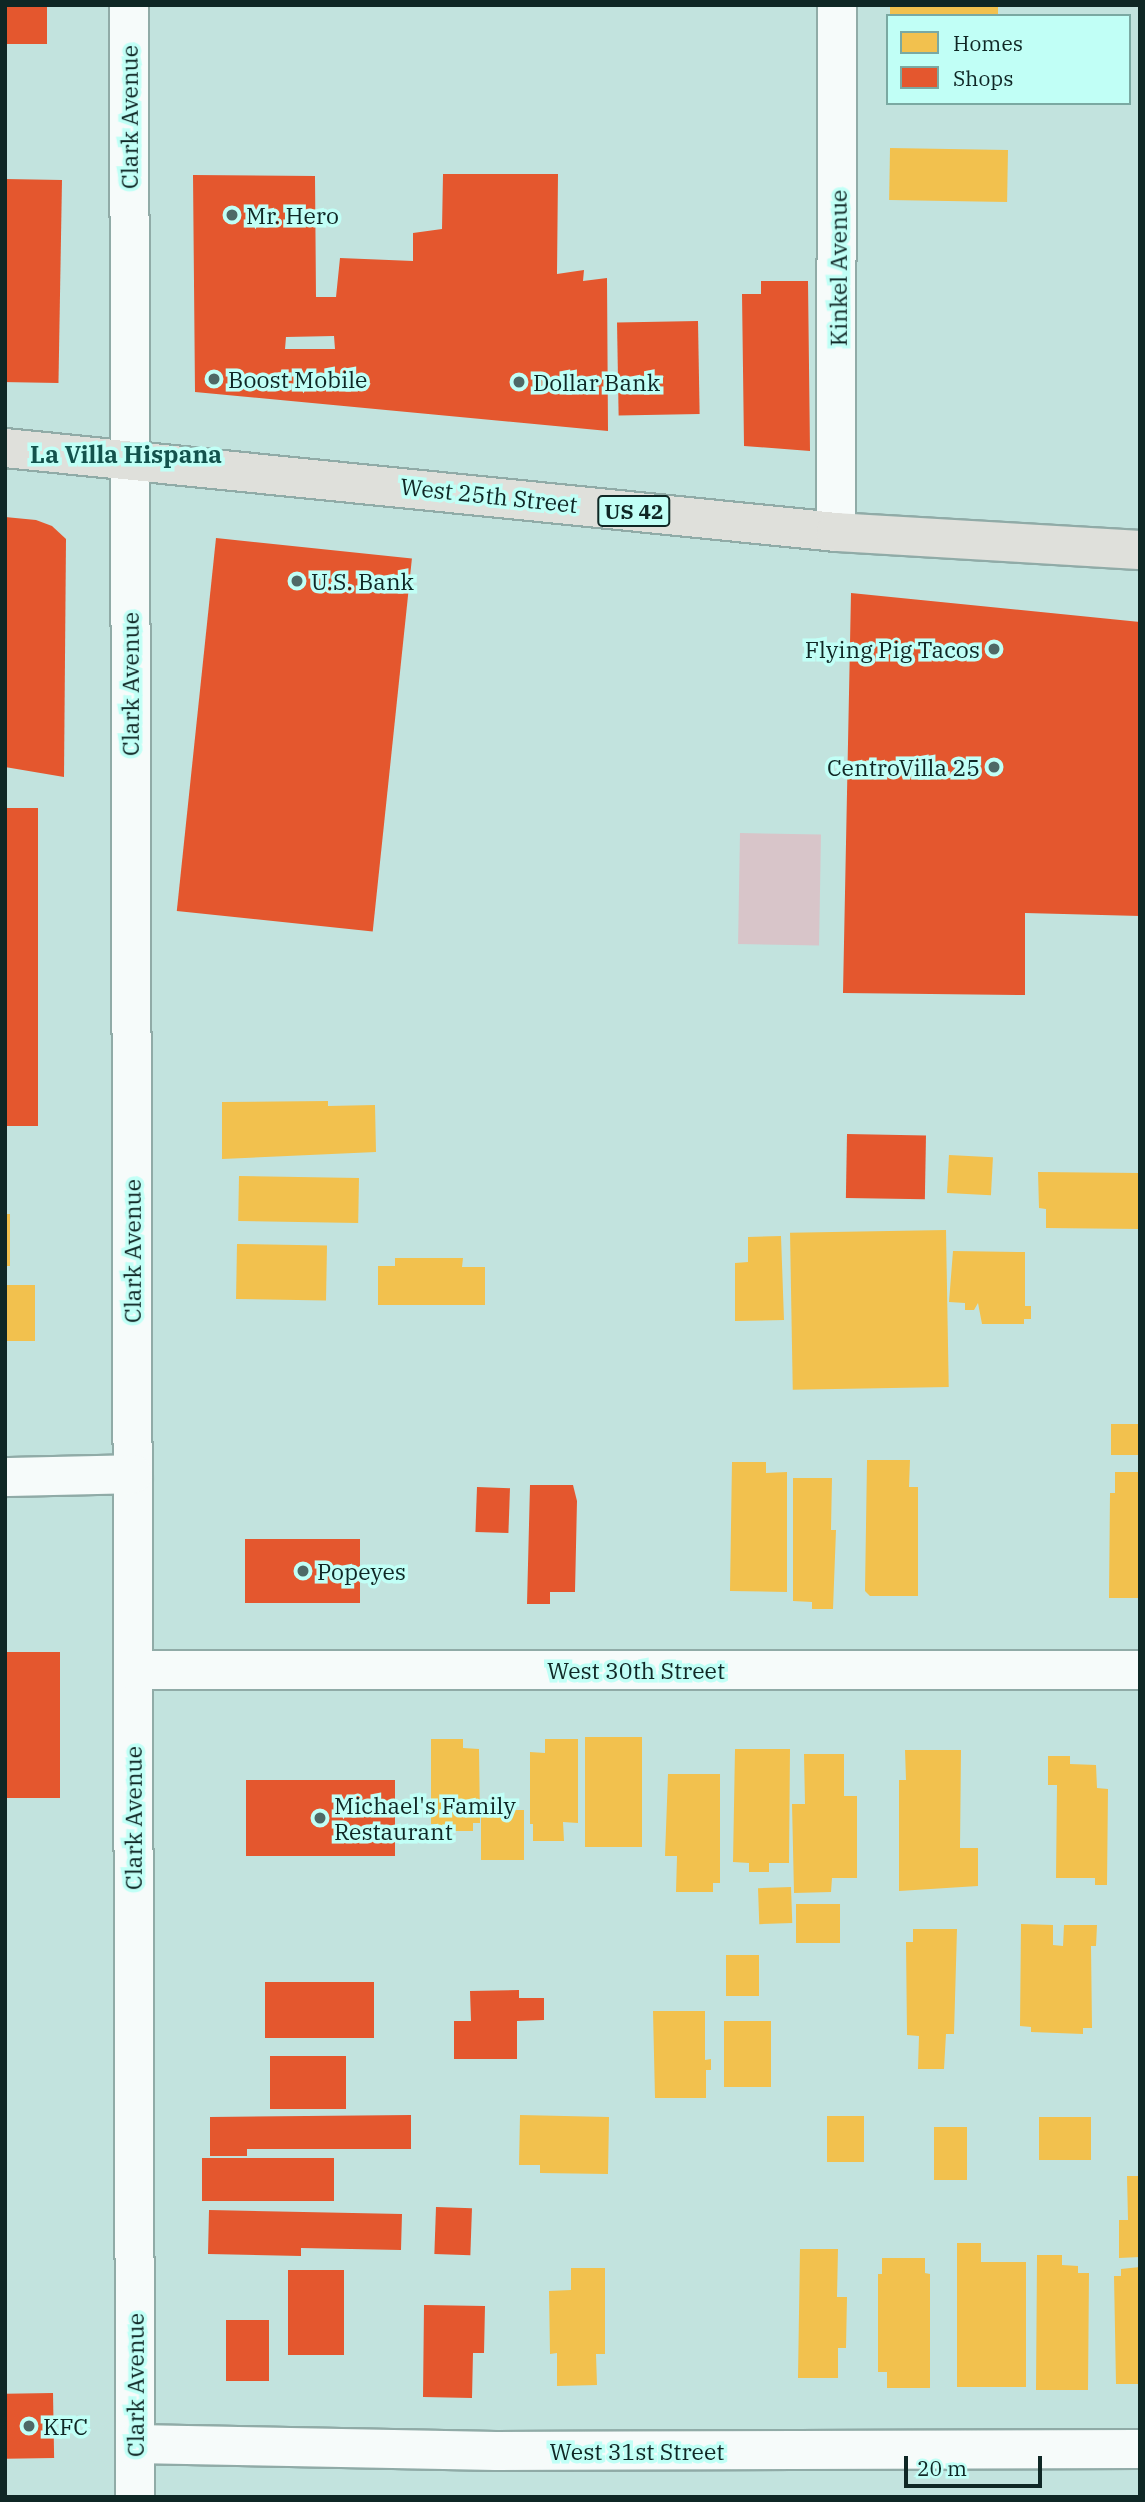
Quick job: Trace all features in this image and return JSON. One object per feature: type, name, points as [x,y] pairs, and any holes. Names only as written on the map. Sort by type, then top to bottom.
[{"type":"main road","name":"West 25th Street","points":[[5,448],[129,458],[836,532],[1140,550]]},
{"type":"street","name":"Clark Avenue","points":[[129,5],[135,2497]]},
{"type":"street","name":"Kinkel Avenue","points":[[836,532],[837,5]]},
{"type":"street","points":[[5,1477],[133,1474]]},
{"type":"street","name":"West 30th Street","points":[[133,1670],[1140,1670]]},
{"type":"street","name":"West 31st Street","points":[[135,2444],[496,2451],[1140,2449]]},
{"type":"shaded area","points":[[740,833],[821,834],[819,945],[738,944]]},
{"type":"building: Homes","points":[[890,5],[998,5],[998,14],[890,14]]},
{"type":"building: Homes","points":[[890,148],[1008,150],[1007,202],[889,200]]},
{"type":"building: Homes","points":[[328,1101],[328,1106],[375,1105],[376,1152],[222,1159],[222,1102]]},
{"type":"building: Homes","points":[[949,1155],[993,1157],[991,1195],[947,1193]]},
{"type":"building: Homes","points":[[1038,1172],[1140,1173],[1140,1229],[1046,1228],[1046,1209],[1039,1208]]},
{"type":"building: Homes","points":[[239,1176],[359,1178],[358,1223],[238,1221]]},
{"type":"building: Homes","points":[[5,1214],[10,1214],[10,1266],[5,1266]]},
{"type":"building: Homes","points":[[946,1230],[949,1387],[793,1390],[790,1233]]},
{"type":"building: Homes","points":[[781,1236],[784,1320],[735,1321],[735,1263],[748,1262],[748,1237]]},
{"type":"building: Homes","points":[[237,1244],[327,1246],[326,1301],[236,1299]]},
{"type":"building: Homes","points":[[953,1251],[1025,1252],[1025,1306],[1031,1306],[1031,1319],[1024,1319],[1024,1324],[982,1324],[978,1303],[974,1310],[965,1310],[965,1303],[949,1302]]},
{"type":"building: Homes","points":[[395,1258],[463,1258],[462,1267],[485,1267],[485,1305],[378,1305],[378,1266],[395,1266]]},
{"type":"building: Homes","points":[[5,1285],[35,1285],[35,1341],[5,1341]]},
{"type":"building: Homes","points":[[1111,1424],[1139,1424],[1139,1455],[1111,1455]]},
{"type":"building: Homes","points":[[867,1460],[910,1460],[909,1487],[918,1487],[918,1596],[870,1596],[865,1591]]},
{"type":"building: Homes","points":[[732,1462],[766,1462],[766,1473],[787,1472],[787,1592],[730,1591]]},
{"type":"building: Homes","points":[[1115,1472],[1140,1472],[1140,1598],[1109,1598],[1110,1493],[1115,1493]]},
{"type":"building: Homes","points":[[793,1478],[832,1478],[831,1530],[836,1530],[833,1609],[812,1609],[812,1602],[793,1601]]},
{"type":"building: Homes","points":[[585,1737],[642,1737],[642,1847],[585,1847]]},
{"type":"building: Homes","points":[[431,1739],[463,1739],[463,1748],[479,1749],[480,1823],[473,1823],[473,1831],[437,1831],[437,1824],[431,1824]]},
{"type":"building: Homes","points":[[545,1739],[578,1739],[578,1823],[563,1822],[564,1841],[533,1841],[533,1824],[530,1824],[530,1752],[545,1753]]},
{"type":"building: Homes","points":[[735,1749],[790,1749],[789,1863],[769,1863],[769,1872],[749,1872],[749,1863],[733,1862]]},
{"type":"building: Homes","points":[[905,1750],[961,1750],[960,1848],[978,1848],[978,1886],[899,1891],[899,1780],[906,1780]]},
{"type":"building: Homes","points":[[804,1754],[844,1754],[844,1796],[857,1796],[857,1878],[832,1878],[831,1892],[794,1893],[792,1804],[805,1804]]},
{"type":"building: Homes","points":[[1048,1756],[1070,1756],[1070,1764],[1096,1765],[1097,1788],[1108,1789],[1107,1885],[1095,1885],[1095,1878],[1056,1878],[1057,1785],[1048,1785]]},
{"type":"building: Homes","points":[[668,1774],[720,1774],[720,1883],[713,1883],[713,1892],[676,1892],[677,1856],[665,1856]]},
{"type":"building: Homes","points":[[481,1810],[524,1810],[524,1860],[481,1860]]},
{"type":"building: Homes","points":[[791,1887],[792,1923],[759,1924],[758,1888]]},
{"type":"building: Homes","points":[[796,1904],[840,1904],[840,1943],[796,1943]]},
{"type":"building: Homes","points":[[1021,1924],[1053,1925],[1053,1945],[1063,1946],[1064,1925],[1097,1925],[1096,1946],[1091,1946],[1092,2028],[1083,2028],[1083,2034],[1031,2032],[1031,2027],[1020,2026]]},
{"type":"building: Homes","points":[[913,1929],[957,1929],[954,2034],[946,2034],[944,2069],[918,2069],[919,2036],[907,2035],[906,1942],[913,1942]]},
{"type":"building: Homes","points":[[726,1955],[759,1955],[759,1996],[726,1996]]},
{"type":"building: Homes","points":[[653,2011],[705,2011],[705,2060],[711,2059],[711,2070],[706,2070],[706,2098],[655,2098]]},
{"type":"building: Homes","points":[[724,2021],[771,2021],[771,2087],[724,2087]]},
{"type":"building: Homes","points":[[520,2115],[609,2117],[608,2174],[540,2173],[540,2165],[519,2165]]},
{"type":"building: Homes","points":[[827,2116],[864,2116],[864,2162],[827,2162]]},
{"type":"building: Homes","points":[[1039,2117],[1091,2117],[1091,2160],[1039,2160]]},
{"type":"building: Homes","points":[[934,2127],[967,2127],[967,2180],[934,2180]]},
{"type":"building: Homes","points":[[1127,2176],[1140,2176],[1140,2257],[1119,2258],[1119,2220],[1128,2220]]},
{"type":"building: Homes","points":[[957,2243],[981,2243],[981,2262],[1026,2262],[1026,2387],[957,2387]]},
{"type":"building: Homes","points":[[800,2249],[838,2249],[837,2297],[847,2297],[846,2348],[838,2348],[838,2378],[798,2378]]},
{"type":"building: Homes","points":[[1037,2255],[1062,2255],[1062,2265],[1078,2266],[1078,2273],[1089,2273],[1088,2390],[1036,2390]]},
{"type":"building: Homes","points":[[882,2258],[925,2258],[925,2273],[930,2274],[930,2388],[887,2388],[887,2372],[878,2372],[878,2274],[882,2274]]},
{"type":"building: Homes","points":[[1140,2267],[1140,2384],[1116,2384],[1114,2276],[1121,2276],[1121,2269]]},
{"type":"building: Homes","points":[[571,2268],[605,2268],[605,2354],[596,2354],[597,2385],[557,2386],[557,2353],[550,2354],[549,2291],[571,2290]]},
{"type":"building: Shops","points":[[5,5],[47,5],[47,44],[5,44]]},
{"type":"building: Shops","points":[[443,174],[558,174],[557,274],[584,270],[583,281],[607,278],[608,431],[195,392],[193,175],[315,176],[316,297],[336,297],[340,258],[413,261],[413,233],[442,229]],"holes":[[[334,336],[335,349],[285,349],[286,337]]]},
{"type":"building: Shops","points":[[5,179],[62,180],[58,383],[5,382]]},
{"type":"building: Shops","points":[[761,281],[808,281],[810,451],[744,446],[742,294],[761,294]]},
{"type":"building: Shops","points":[[698,321],[700,414],[619,415],[617,322]]},
{"type":"building: Shops","points":[[5,517],[36,520],[52,526],[66,539],[64,777],[5,767]]},
{"type":"building: Shops","points":[[216,538],[412,559],[373,932],[177,911]]},
{"type":"building: Shops","name":"CentroVilla 25","points":[[851,593],[1140,622],[1140,916],[1025,913],[1025,995],[843,993]]},
{"type":"building: Shops","points":[[5,808],[38,808],[38,1126],[5,1126]]},
{"type":"building: Shops","points":[[847,1134],[926,1135],[925,1199],[846,1198]]},
{"type":"building: Shops","points":[[530,1485],[573,1485],[577,1501],[575,1592],[550,1592],[550,1604],[527,1604]]},
{"type":"building: Shops","points":[[477,1487],[510,1488],[508,1533],[475,1532]]},
{"type":"building: Shops","name":"Popeyes","points":[[245,1539],[360,1539],[360,1603],[245,1603]]},
{"type":"building: Shops","points":[[5,1652],[60,1652],[60,1798],[5,1798]]},
{"type":"building: Shops","name":"Michael's Family Restaurant","points":[[246,1780],[395,1780],[395,1856],[246,1856]]},
{"type":"building: Shops","points":[[265,1982],[374,1982],[374,2038],[265,2038]]},
{"type":"building: Shops","points":[[519,1990],[519,1998],[544,1998],[544,2020],[517,2021],[517,2059],[454,2059],[454,2021],[471,2021],[470,1991]]},
{"type":"building: Shops","points":[[270,2056],[346,2056],[346,2109],[270,2109]]},
{"type":"building: Shops","points":[[411,2115],[411,2149],[247,2149],[247,2156],[210,2156],[210,2117]]},
{"type":"building: Shops","points":[[202,2158],[334,2158],[334,2201],[202,2201]]},
{"type":"building: Shops","points":[[436,2207],[472,2208],[470,2255],[434,2254]]},
{"type":"building: Shops","points":[[209,2210],[402,2214],[401,2250],[301,2248],[301,2256],[208,2254]]},
{"type":"building: Shops","points":[[288,2270],[344,2270],[344,2355],[288,2355]]},
{"type":"building: Shops","points":[[424,2305],[485,2306],[484,2353],[473,2353],[472,2398],[423,2397]]},
{"type":"building: Shops","points":[[226,2320],[269,2320],[269,2381],[226,2381]]},
{"type":"building: Shops","name":"KFC","points":[[53,2393],[54,2458],[6,2459],[5,2394]]},
{"type":"place","name":"Mr. Hero","points":[[232,215]]},
{"type":"place","name":"Boost Mobile","points":[[214,379]]},
{"type":"place","name":"Dollar Bank","points":[[519,382]]},
{"type":"place","name":"U.S. Bank","points":[[297,581]]},
{"type":"place","name":"Flying Pig Tacos","points":[[994,649]]},
{"type":"place","name":"CentroVilla 25","points":[[994,767]]},
{"type":"place","name":"Popeyes","points":[[303,1571]]},
{"type":"place","name":"Michael's Family Restaurant","points":[[320,1818]]},
{"type":"place","name":"KFC","points":[[29,2426]]},
{"type":"district","name":"La Villa Hispana","points":[[126,455]]}]
